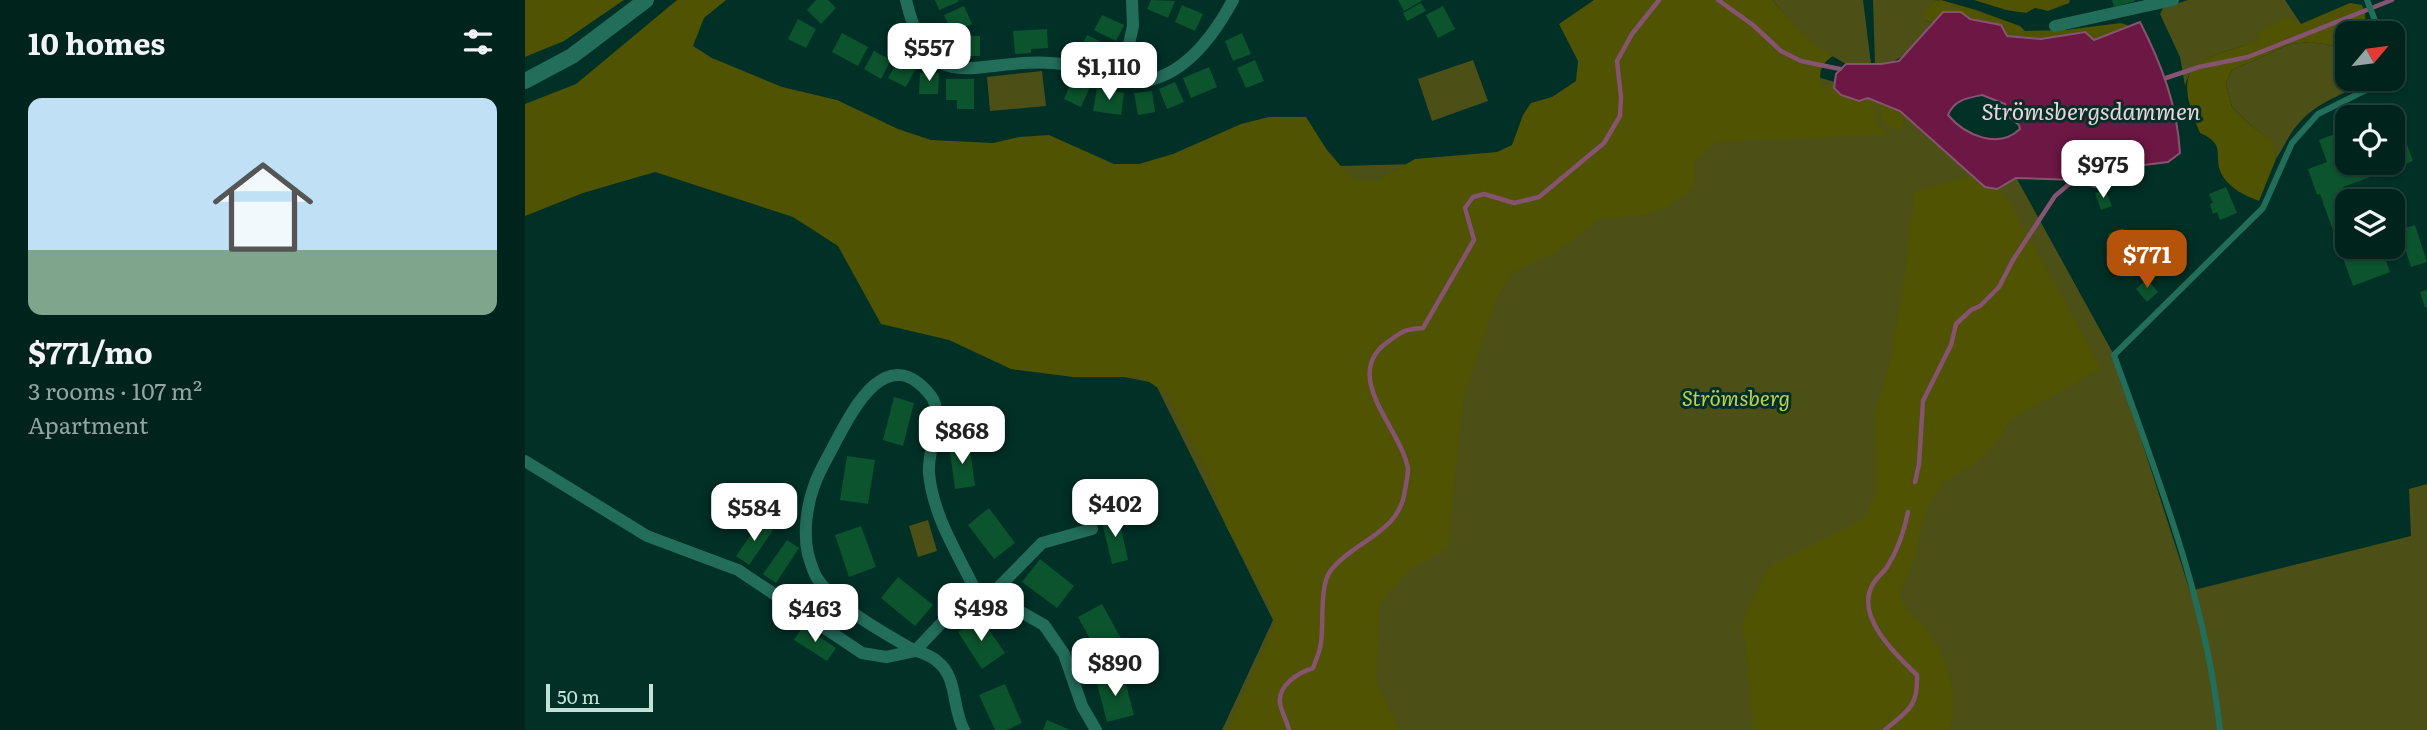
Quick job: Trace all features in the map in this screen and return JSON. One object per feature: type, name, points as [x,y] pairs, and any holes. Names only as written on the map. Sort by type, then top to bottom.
[{"type":"street","points":[[525,81],[572,56],[646,0]]},
{"type":"street","points":[[906,0],[911,22],[921,43],[934,60],[942,65],[967,69],[1052,63],[1121,80],[1148,80],[1185,62],[1212,35],[1233,0]]},
{"type":"street","points":[[1121,80],[1133,26],[1132,0]]},
{"type":"street","points":[[2055,26],[2173,0]]},
{"type":"street","points":[[964,730],[958,716],[953,689],[940,663],[890,637],[837,600],[817,578],[807,552],[807,515],[814,485],[863,396],[883,378],[893,375],[907,376],[926,391],[934,402],[937,417],[928,457],[932,490],[943,525],[986,597],[1044,625],[1064,654],[1082,706],[1096,730]]},
{"type":"street","points":[[525,461],[647,536],[738,570],[862,653],[886,657],[915,651],[948,616],[986,597],[1042,543],[1092,529]]},
{"type":"lane","points":[[2367,1],[2376,21]]},
{"type":"lane","points":[[2220,730],[2209,661],[2189,573],[2114,355],[2263,208],[2292,143],[2309,121],[2364,91]]},
{"type":"green space","points":[[1773,0],[1863,0],[1871,64],[1846,64],[1810,43],[1790,23]]},
{"type":"green space","points":[[1873,0],[1941,0],[1934,1],[1925,20],[1932,23],[1908,52],[1894,61],[1875,64]]},
{"type":"green space","points":[[2188,0],[2285,0],[2301,24],[2215,55],[2196,67],[2185,86],[2180,57],[2160,14],[2163,8]]},
{"type":"green space","name":"Strömsberg","points":[[1677,36],[1903,102],[2017,179],[2114,355],[2190,591],[2411,536],[2409,489],[2427,484],[2427,730],[1222,730],[1273,620],[1155,383],[1077,368],[923,293],[737,184],[737,181],[1496,162]]},
{"type":"green space","points":[[2311,42],[2335,46],[2335,91],[2350,91],[2308,114],[2293,130],[2276,159],[2271,140],[2232,107],[2226,83],[2232,70],[2291,44]]},
{"type":"green space","points":[[1473,60],[1488,101],[1432,121],[1418,79]]},
{"type":"green space","points":[[1042,71],[1046,106],[990,111],[987,77]]},
{"type":"green space","points":[[928,520],[937,551],[918,557],[909,526]]},
{"type":"shaded area","points":[[525,0],[624,0],[564,41],[525,57]]},
{"type":"shaded area","points":[[677,0],[726,0],[704,18],[693,46],[712,58],[782,87],[837,100],[898,129],[931,140],[993,143],[1019,137],[1049,135],[1114,164],[1139,164],[1173,154],[1241,124],[1269,117],[1306,117],[1327,150],[1353,180],[1376,181],[1415,159],[1497,152],[1512,145],[1523,115],[1531,103],[1552,97],[1576,81],[1578,61],[1559,24],[1594,0],[1773,0],[1800,31],[1833,56],[1821,69],[1821,85],[1851,99],[1874,100],[1877,125],[1891,136],[1715,142],[1695,162],[1694,187],[1668,207],[1646,215],[1601,218],[1552,255],[1512,272],[1494,305],[1463,399],[1448,549],[1410,569],[1380,603],[1376,681],[1399,730],[1228,730],[1275,624],[1269,603],[1226,526],[1207,471],[1167,394],[1142,377],[1073,377],[1011,369],[949,340],[881,324],[838,246],[793,217],[655,172],[583,193],[525,216],[525,104],[576,84]]},
{"type":"shaded area","points":[[1941,0],[2020,26],[2025,31],[2065,30],[2121,23],[2130,26],[2094,41],[2084,32],[2041,39],[2006,36],[2001,25],[1943,12],[1932,23],[1925,20],[1925,12],[1934,1]]},
{"type":"shaded area","points":[[1974,0],[2070,0],[2069,3],[2048,11],[2035,8],[2026,13]]},
{"type":"shaded area","points":[[2350,3],[2362,5],[2365,12],[2365,21],[2335,21],[2335,46],[2311,42],[2291,44],[2232,70],[2226,83],[2232,107],[2249,124],[2272,140],[2276,159],[2259,201],[2229,184],[2222,175],[2217,147],[2209,137],[2200,133],[2191,109],[2187,91],[2188,78],[2194,68],[2204,60],[2258,41],[2259,31],[2287,17],[2301,24]]},
{"type":"shaded area","points":[[1881,102],[1900,111],[1904,125],[1901,131],[1884,124],[1880,114]]},
{"type":"shaded area","points":[[1971,176],[1985,187],[1997,189],[2009,202],[2101,368],[2009,421],[1997,441],[1973,465],[1944,482],[1926,509],[1914,557],[1900,594],[1906,608],[1934,641],[1948,668],[1953,698],[1949,730],[1753,730],[1741,624],[1762,579],[1772,565],[1854,524],[1866,514],[1875,496],[1876,412],[1892,353],[1914,191]]},
{"type":"water","name":"Strömsbergsdammen","points":[[1943,12],[1961,12],[1970,19],[2001,25],[2007,36],[2041,39],[2085,32],[2094,40],[2140,22],[2167,86],[2176,118],[2180,153],[2168,162],[2144,165],[2095,187],[2074,180],[2016,178],[1997,189],[1985,187],[1900,111],[1868,98],[1859,101],[1841,95],[1834,88],[1836,74],[1846,64],[1899,61]],"holes":[[[1982,95],[2005,104],[2010,118],[2020,129],[2002,138],[1992,139],[1972,134],[1948,115],[1957,103]]]},
{"type":"building","points":[[816,0],[828,0],[836,8],[821,24],[807,10]]},
{"type":"building","points":[[935,0],[958,0],[958,2],[939,10]]},
{"type":"building","points":[[1151,0],[1175,1],[1168,18],[1147,9]]},
{"type":"building","points":[[1398,0],[1423,0],[1404,11]]},
{"type":"building","points":[[2112,0],[2135,0],[2135,1],[2114,7]]},
{"type":"building","points":[[1421,3],[1426,11],[1407,21],[1403,13]]},
{"type":"building","points":[[1182,5],[1203,14],[1195,31],[1175,22]]},
{"type":"building","points":[[964,6],[972,24],[952,33],[944,15]]},
{"type":"building","points":[[1443,6],[1455,29],[1438,38],[1426,15]]},
{"type":"building","points":[[1102,15],[1124,25],[1116,41],[1094,30]]},
{"type":"building","points":[[798,19],[816,29],[806,48],[788,39]]},
{"type":"building","points":[[1047,29],[1048,48],[1015,54],[1013,31]]},
{"type":"building","points":[[842,33],[868,47],[858,66],[832,52]]},
{"type":"building","points":[[1242,33],[1251,54],[1233,61],[1225,41]]},
{"type":"building","points":[[1087,35],[1109,46],[1102,62],[1079,51]]},
{"type":"building","points":[[959,36],[980,36],[980,56],[959,56]]},
{"type":"building","points":[[874,51],[891,60],[881,79],[864,69]]},
{"type":"building","points":[[899,59],[916,68],[906,87],[888,78]]},
{"type":"building","points":[[1255,60],[1264,81],[1246,88],[1237,68]]},
{"type":"building","points":[[1209,67],[1217,87],[1191,98],[1183,78]]},
{"type":"building","points":[[920,73],[939,73],[938,94],[919,94]]},
{"type":"building","points":[[946,79],[974,79],[974,109],[957,109],[957,100],[946,100]]},
{"type":"building","points":[[1072,80],[1090,87],[1081,107],[1064,99]]},
{"type":"building","points":[[1175,82],[1184,102],[1167,109],[1159,89]]},
{"type":"building","points":[[1097,88],[1124,93],[1121,115],[1093,111]]},
{"type":"building","points":[[1152,91],[1155,112],[1138,115],[1134,93]]},
{"type":"building","points":[[2335,134],[2335,175],[2375,175],[2343,187],[2344,189],[2335,189],[2335,236],[2308,169],[2327,162],[2319,140]]},
{"type":"building","points":[[2405,139],[2413,161],[2405,164]]},
{"type":"building","points":[[2226,187],[2237,213],[2220,220],[2217,212],[2213,214],[2210,204],[2213,203],[2209,194]]},
{"type":"building","points":[[2105,189],[2112,206],[2101,210],[2095,193]]},
{"type":"building","points":[[2415,225],[2427,262],[2411,267],[2405,248],[2405,228]]},
{"type":"building","points":[[2123,228],[2133,252],[2118,259],[2115,251],[2111,253],[2106,242],[2111,240],[2108,234]]},
{"type":"building","points":[[2343,259],[2385,259],[2390,272],[2353,286]]},
{"type":"building","points":[[2147,279],[2158,292],[2147,302],[2136,289]]},
{"type":"building","points":[[2427,290],[2427,307],[2425,307],[2420,292]]},
{"type":"building","points":[[894,397],[914,403],[903,446],[883,440]]},
{"type":"building","points":[[969,442],[975,486],[955,489],[949,445]]},
{"type":"building","points":[[847,456],[875,460],[868,504],[840,500]]},
{"type":"building","points":[[989,508],[1015,543],[994,559],[968,525]]},
{"type":"building","points":[[1118,514],[1128,560],[1112,564],[1101,518]]},
{"type":"building","points":[[760,522],[773,530],[749,565],[736,556]]},
{"type":"building","points":[[861,526],[876,567],[849,577],[835,535]]},
{"type":"building","points":[[787,540],[799,548],[776,583],[763,574]]},
{"type":"building","points":[[1040,559],[1074,586],[1057,608],[1022,582]]},
{"type":"building","points":[[898,577],[933,605],[915,626],[881,598]]},
{"type":"building","points":[[814,596],[852,619],[845,630],[808,607]]},
{"type":"building","points":[[1102,604],[1123,642],[1099,655],[1078,617]]},
{"type":"building","points":[[980,617],[1005,653],[982,669],[958,632]]},
{"type":"building","points":[[803,626],[836,648],[827,661],[794,640]]},
{"type":"building","points":[[1123,673],[1134,715],[1107,722],[1096,680]]},
{"type":"building","points":[[1005,684],[1022,723],[1007,730],[995,730],[979,695]]},
{"type":"building","points":[[1047,720],[1070,730],[1043,730]]},
{"type":"waterway","points":[[1289,730],[1280,697],[1290,681],[1313,668],[1321,643],[1323,594],[1327,577],[1341,560],[1395,516],[1405,490],[1408,469],[1404,454],[1372,388],[1370,372],[1373,358],[1385,344],[1399,334],[1423,328],[1474,240],[1465,208],[1473,197],[1484,194],[1514,203],[1539,197],[1604,143],[1620,116],[1617,61],[1632,34],[1659,0]]},
{"type":"waterway","points":[[1718,0],[1753,25],[1781,51],[1801,61],[1840,69]]},
{"type":"waterway","points":[[2166,78],[2199,67],[2248,57],[2392,0]]},
{"type":"waterway","points":[[1915,482],[1919,464],[1923,401],[1951,345],[1956,324],[1999,287],[2013,260],[2055,196],[2074,180]]},
{"type":"waterway","points":[[1885,730],[1905,713],[1913,702],[1917,675],[1880,634],[1869,609],[1869,596],[1874,582],[1894,554],[1908,512]]}]
